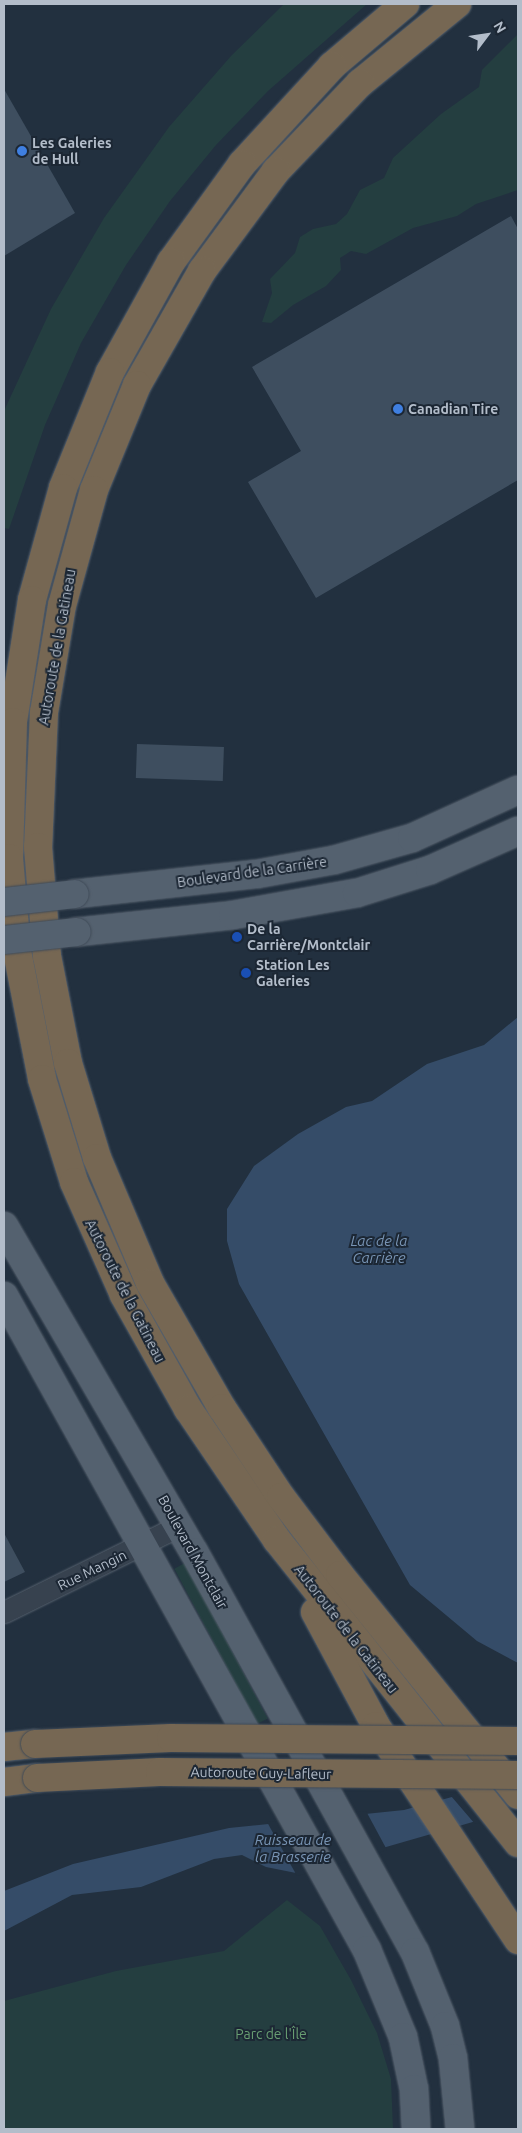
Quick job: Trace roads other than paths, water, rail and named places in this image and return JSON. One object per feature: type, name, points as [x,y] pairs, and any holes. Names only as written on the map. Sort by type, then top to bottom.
[{"type":"highway","name":"Autoroute de la Gatineau","points":[[405,4],[332,66],[256,147],[198,222],[140,314],[84,430],[53,520],[27,626],[11,736],[8,835],[17,951],[35,1052],[56,1130],[92,1228],[137,1320],[188,1409],[277,1540],[517,1841]]},
{"type":"highway","name":"Autoroute de la Gatineau","points":[[457,4],[360,83],[276,170],[206,264],[149,361],[100,473],[68,575],[44,712],[38,830],[44,933],[65,1054],[97,1158],[138,1259],[192,1358],[281,1496],[518,1795]]},
{"type":"highway","points":[[277,1540],[376,1726],[518,1940]]},
{"type":"highway","points":[[4,1747],[171,1738],[518,1741]]},
{"type":"highway","name":"Autoroute Guy-Lafleur","points":[[4,1782],[37,1778],[160,1772],[518,1775]]},
{"type":"main road","name":"Boulevard de la Carrière","points":[[4,902],[257,874],[334,860],[412,838],[518,790]]},
{"type":"main road","points":[[4,940],[233,915],[334,898],[430,870],[518,831]]},
{"type":"main road","name":"Boulevard Montclair","points":[[4,1226],[179,1526],[414,1952],[445,2026],[459,2088],[460,2129]]},
{"type":"main road","points":[[4,1296],[367,1950],[403,2037],[414,2090],[416,2129]]},
{"type":"street","name":"Rue Mangin","points":[[4,1612],[179,1526]]},
{"type":"water","name":"Lac de la Carrière","points":[[518,1017],[518,1663],[477,1641],[410,1585],[239,1284],[227,1241],[227,1209],[254,1166],[298,1134],[346,1107],[372,1101],[427,1064],[484,1045]]},
{"type":"water","name":"Ruisseau de la Brasserie","points":[[518,1779],[518,1809],[296,1873],[266,1867],[242,1855],[214,1859],[141,1887],[72,1895],[4,1931],[4,1891],[73,1864],[229,1828],[404,1810]]},
{"type":"place","name":"Les Galeries de Hull","points":[[22,151]]},
{"type":"place","name":"Canadian Tire","points":[[398,409]]},
{"type":"place","name":"De la Carrière/Montclair","points":[[237,937]]},
{"type":"place","name":"Station Les Galeries","points":[[246,973]]},
{"type":"park label","name":"Parc de l'Île","points":[[271,2034]]}]
